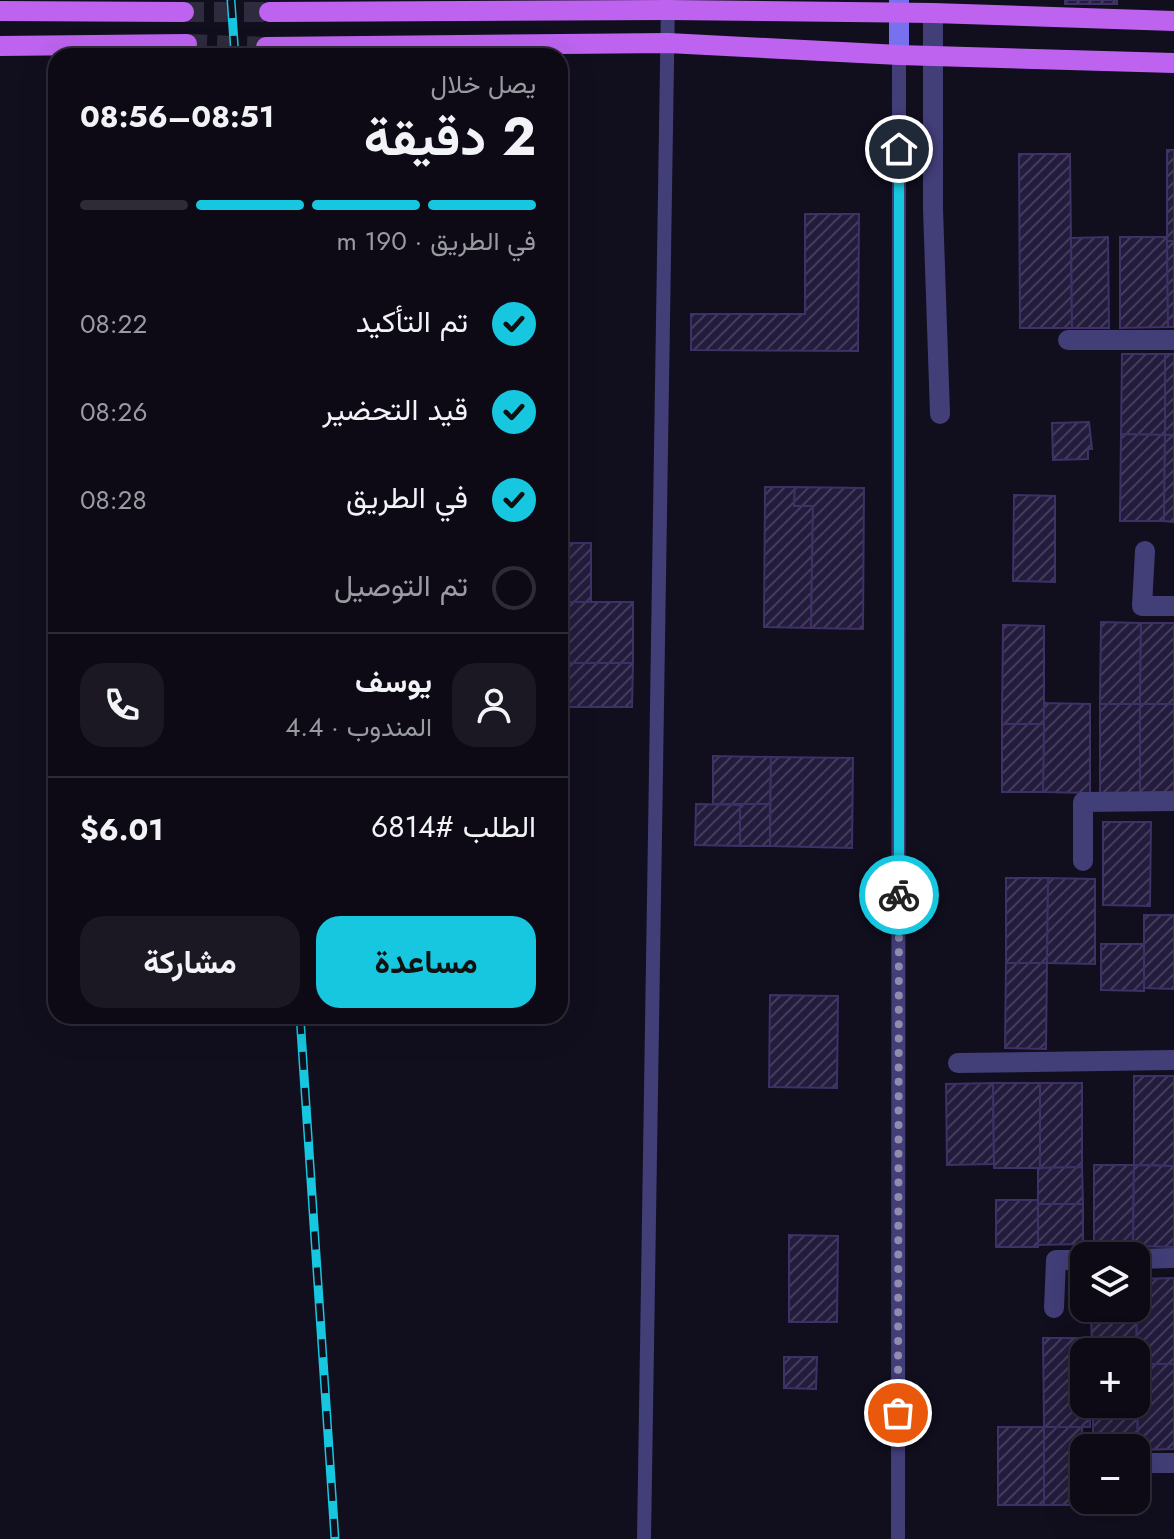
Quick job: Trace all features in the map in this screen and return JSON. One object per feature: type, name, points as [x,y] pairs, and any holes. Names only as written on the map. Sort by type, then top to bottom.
[{"type":"main road","points":[[269,12],[436,6],[933,6],[1174,21]]},
{"type":"main road","points":[[899,6],[899,55]]},
{"type":"main road","points":[[0,11],[184,12]]},
{"type":"main road","points":[[266,47],[668,43],[899,55],[1174,63]]},
{"type":"main road","points":[[0,46],[187,44]]},
{"type":"street","points":[[933,6],[933,209],[940,414]]},
{"type":"street","points":[[1068,340],[1174,340]]},
{"type":"street","points":[[1145,551],[1142,606],[1174,606]]},
{"type":"street","points":[[1083,861],[1083,802],[1174,801]]},
{"type":"street","points":[[958,1063],[1174,1060]]},
{"type":"street","points":[[1150,1259],[1174,1258]]},
{"type":"street","points":[[1054,1308],[1056,1260],[1070,1260]]},
{"type":"street","points":[[1150,1463],[1174,1463]]},
{"type":"lane","points":[[644,1539],[668,5]]},
{"type":"lane","points":[[898,1539],[899,55]]},
{"type":"building","points":[[1065,0],[1117,0],[1117,4],[1065,4]]},
{"type":"building","points":[[1167,150],[1174,150],[1174,241],[1167,241]]},
{"type":"building","points":[[1019,154],[1070,154],[1072,328],[1020,328]]},
{"type":"building","points":[[805,214],[859,214],[858,351],[691,350],[691,314],[805,314]]},
{"type":"building","points":[[1108,237],[1109,328],[1072,328],[1071,238]]},
{"type":"building","points":[[1120,237],[1167,237],[1168,327],[1120,328]]},
{"type":"building","points":[[1167,241],[1174,241],[1174,327],[1168,327]]},
{"type":"building","points":[[1122,354],[1165,354],[1165,435],[1121,434]]},
{"type":"building","points":[[1165,354],[1174,354],[1174,435],[1165,435]]},
{"type":"building","points":[[1089,422],[1092,449],[1088,449],[1088,459],[1053,460],[1052,423]]},
{"type":"building","points":[[1121,434],[1165,435],[1164,521],[1120,521]]},
{"type":"building","points":[[1165,435],[1174,435],[1174,522],[1164,521]]},
{"type":"building","points":[[765,487],[795,487],[794,506],[813,506],[811,628],[764,627]]},
{"type":"building","points":[[795,487],[864,488],[863,629],[811,628],[813,506],[794,506]]},
{"type":"building","points":[[1014,495],[1055,496],[1055,582],[1013,581]]},
{"type":"building","points":[[568,543],[591,543],[591,602],[568,602]]},
{"type":"building","points":[[568,602],[633,602],[633,663],[568,663]]},
{"type":"building","points":[[1101,622],[1141,623],[1140,704],[1100,704]]},
{"type":"building","points":[[1141,623],[1174,623],[1174,704],[1140,704]]},
{"type":"building","points":[[1003,625],[1044,626],[1044,724],[1002,724]]},
{"type":"building","points":[[568,663],[633,663],[632,707],[568,707]]},
{"type":"building","points":[[1044,703],[1090,704],[1090,793],[1043,792]]},
{"type":"building","points":[[1100,704],[1140,704],[1140,793],[1100,793]]},
{"type":"building","points":[[1140,704],[1174,704],[1174,793],[1140,793]]},
{"type":"building","points":[[1002,724],[1044,724],[1043,792],[1002,792]]},
{"type":"building","points":[[713,756],[771,757],[770,804],[713,804]]},
{"type":"building","points":[[771,757],[853,758],[852,848],[770,846]]},
{"type":"building","points":[[696,804],[740,805],[740,846],[695,845]]},
{"type":"building","points":[[740,804],[770,804],[770,846],[740,846]]},
{"type":"building","points":[[1103,822],[1151,822],[1150,906],[1103,905]]},
{"type":"building","points":[[1006,878],[1048,878],[1047,963],[1006,963]]},
{"type":"building","points":[[1048,878],[1095,879],[1095,964],[1047,963]]},
{"type":"building","points":[[1144,915],[1174,915],[1174,989],[1144,988]]},
{"type":"building","points":[[1101,944],[1144,944],[1144,991],[1101,990]]},
{"type":"building","points":[[1006,963],[1047,963],[1046,1049],[1005,1048]]},
{"type":"building","points":[[770,995],[838,996],[837,1088],[769,1087]]},
{"type":"building","points":[[1134,1076],[1174,1076],[1174,1166],[1134,1165]]},
{"type":"building","points":[[993,1083],[994,1164],[947,1165],[946,1084]]},
{"type":"building","points":[[993,1083],[1040,1083],[1040,1168],[994,1168]]},
{"type":"building","points":[[1040,1083],[1082,1083],[1082,1167],[1040,1168]]},
{"type":"building","points":[[1094,1165],[1134,1165],[1133,1242],[1094,1242]]},
{"type":"building","points":[[1134,1165],[1174,1166],[1174,1247],[1133,1242]]},
{"type":"building","points":[[1082,1167],[1083,1204],[1038,1204],[1038,1168]]},
{"type":"building","points":[[996,1200],[1038,1200],[1038,1247],[996,1247]]},
{"type":"building","points":[[1038,1204],[1083,1204],[1083,1242],[1038,1245]]},
{"type":"building","points":[[789,1235],[838,1236],[837,1322],[789,1322]]},
{"type":"building","points":[[1174,1278],[1174,1364],[1150,1364],[1150,1338],[1137,1338],[1137,1322],[1150,1322],[1150,1279]]},
{"type":"building","points":[[1091,1322],[1136,1322],[1137,1338],[1092,1338]]},
{"type":"building","points":[[1043,1338],[1070,1338],[1070,1418],[1090,1418],[1090,1427],[1044,1427]]},
{"type":"building","points":[[784,1357],[817,1357],[816,1389],[784,1388]]},
{"type":"building","points":[[1150,1364],[1174,1364],[1174,1449],[1150,1450],[1150,1434],[1138,1434],[1138,1418],[1150,1418]]},
{"type":"building","points":[[1093,1418],[1137,1418],[1138,1434],[1093,1434]]},
{"type":"building","points":[[998,1427],[1044,1427],[1044,1505],[998,1505]]},
{"type":"building","points":[[1044,1427],[1082,1427],[1082,1434],[1070,1434],[1070,1505],[1044,1505]]},
{"type":"tunnel","points":[[184,12],[269,12]]},
{"type":"tunnel","points":[[187,44],[266,47]]},
{"type":"railway","points":[[231,0],[234,48]]},
{"type":"railway","points":[[301,1024],[335,1539]]},
{"type":"way so far","points":[[898,1413],[899,895]]},
{"type":"route","points":[[899,149],[899,895]]}]
